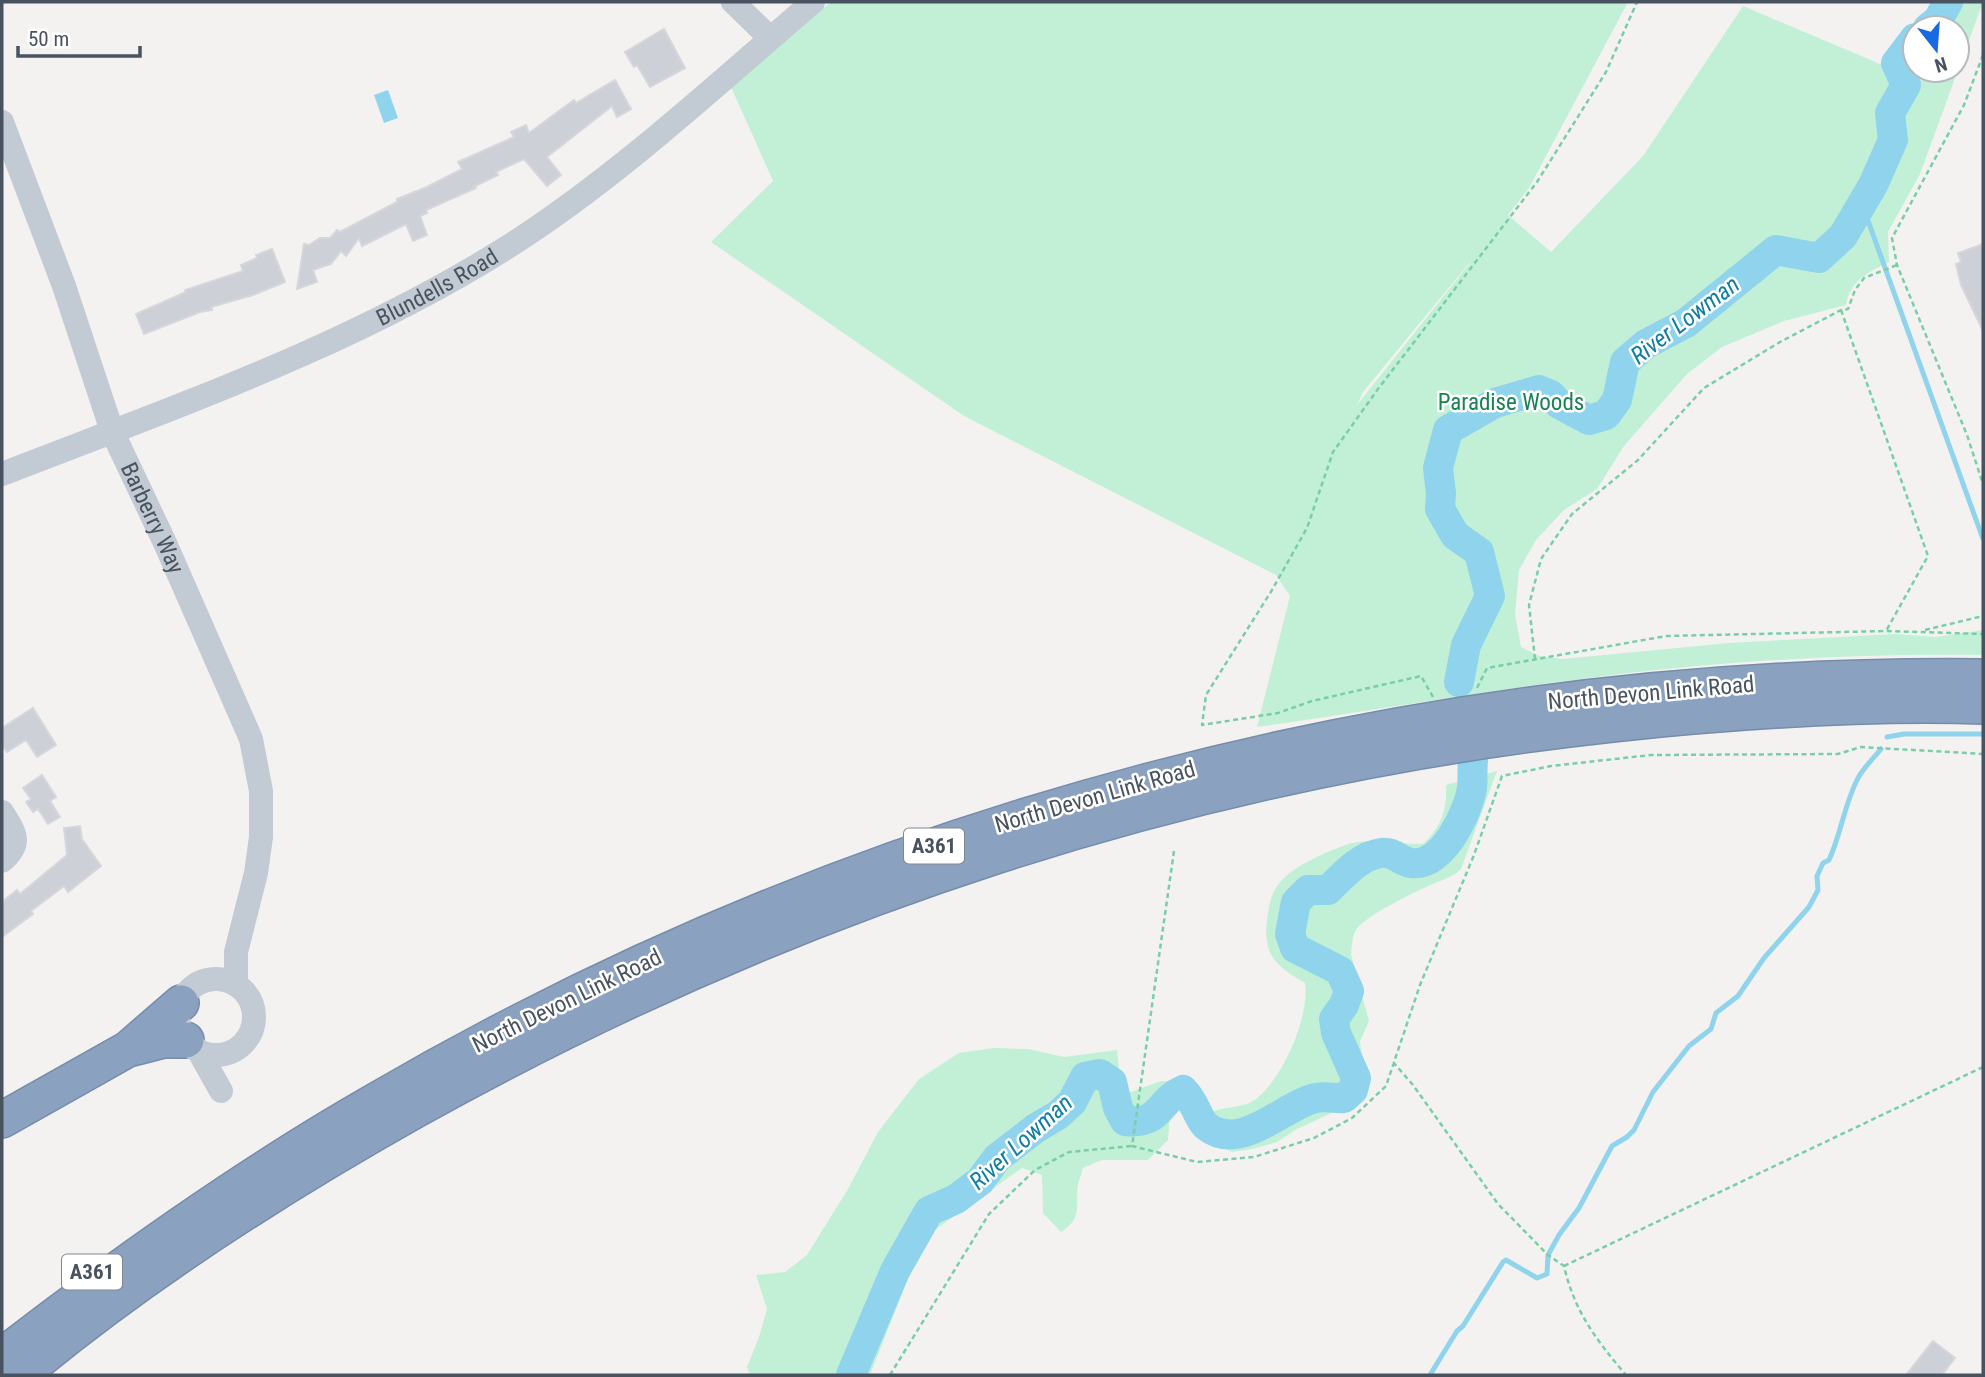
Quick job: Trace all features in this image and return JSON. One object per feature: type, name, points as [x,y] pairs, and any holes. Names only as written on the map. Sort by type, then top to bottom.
[{"type":"highway","name":"North Devon Link Road","points":[[2,1356],[110,1273],[285,1155],[374,1101],[482,1041],[687,942],[790,899],[926,849],[1069,802],[1216,763],[1334,737],[1548,702],[1667,688],[1797,680],[1983,677]]},
{"type":"highway","name":"North Devon Link Road","points":[[21,1375],[155,1273],[262,1200],[478,1075],[597,1014],[699,968],[799,926],[923,880],[1078,830],[1224,790],[1399,753],[1552,731],[1733,713],[1797,708],[1983,706]]},
{"type":"highway","points":[[128,1049],[191,992]]},
{"type":"highway","points":[[2,1120],[128,1049],[163,1040],[192,1045]]},
{"type":"highway","name":"A361","points":[[2,1327],[61,1289],[185,1221]]},
{"type":"street","points":[[733,2],[771,38]]},
{"type":"street","name":"Blundells Road","points":[[2,474],[336,341],[459,276],[517,241],[568,205],[651,139],[813,2]]},
{"type":"street","name":"Barberry Way","points":[[2,122],[64,286],[112,431],[251,738],[261,791],[261,837],[256,873],[235,958],[236,984]]},
{"type":"street","points":[[2,812],[16,841],[15,848],[2,861]]},
{"type":"street","name":"Barberry Way","points":[[191,992],[244,916]]},
{"type":"street","points":[[218,978],[236,984],[250,998],[255,1017],[250,1035],[236,1049],[222,1091],[178,1022],[191,992],[218,978]]},
{"type":"street","points":[[192,1045],[217,1055],[236,1049]]},
{"type":"path","points":[[1435,699],[1421,676],[1312,701],[1278,713],[1202,725],[1206,695],[1272,590],[1307,528],[1333,453],[1378,389],[1536,182],[1606,72],[1637,2]]},
{"type":"path","points":[[1983,55],[1964,106],[1892,238],[1895,265],[1967,435],[1983,484]]},
{"type":"path","points":[[1535,659],[1529,605],[1541,559],[1572,514],[1639,460],[1704,388],[1780,342],[1841,310],[1848,309],[1855,290],[1864,278],[1895,265]]},
{"type":"path","points":[[1841,310],[1928,556],[1886,631]]},
{"type":"path","points":[[1920,631],[1983,616]]},
{"type":"path","points":[[1474,694],[1488,668],[1666,636],[1886,631],[1983,634]]},
{"type":"path","points":[[890,1375],[989,1214],[1035,1170],[1069,1152],[1132,1146],[1197,1162],[1254,1157],[1302,1142],[1352,1118],[1386,1086],[1424,974],[1474,855],[1502,776],[1551,766],[1651,755],[1838,754],[1861,747],[1983,754]]},
{"type":"path","points":[[1132,1146],[1174,851]]},
{"type":"path","points":[[1393,1062],[1413,1085],[1498,1204],[1548,1255],[1564,1266],[1571,1297],[1604,1349],[1626,1375]]},
{"type":"path","points":[[1564,1266],[1983,1067]]},
{"type":"green space","name":"Paradise Woods","points":[[831,2],[1628,2],[1529,188],[1508,215],[1551,252],[1643,156],[1743,6],[1887,67],[1901,50],[1901,84],[1953,84],[1920,174],[1888,232],[1889,262],[1856,283],[1846,305],[1784,321],[1722,347],[1687,374],[1624,446],[1597,489],[1564,510],[1536,540],[1519,570],[1515,614],[1521,647],[1540,656],[1562,659],[1729,643],[1896,634],[1936,637],[1983,630],[1983,655],[1825,658],[1666,669],[1512,688],[1257,727],[1290,596],[1276,575],[964,416],[711,242],[773,181],[731,87]],"holes":[[[1470,262],[1470,263],[1357,405],[1363,392]]]},
{"type":"green space","points":[[1939,2],[1983,2],[1971,35],[1971,14],[1929,14]]},
{"type":"green space","points":[[1497,771],[1461,869],[1381,911],[1358,927],[1355,933],[1351,954],[1369,1021],[1360,1041],[1364,1072],[1361,1090],[1347,1106],[1297,1129],[1277,1142],[1252,1149],[1232,1152],[1192,1131],[1190,1123],[1205,1115],[1256,1099],[1276,1077],[1299,1029],[1305,983],[1279,965],[1267,942],[1270,903],[1282,880],[1304,864],[1348,844],[1376,841],[1423,844],[1442,818],[1446,785]]},
{"type":"green space","points":[[993,1048],[1028,1049],[1064,1057],[1117,1050],[1120,1080],[1128,1093],[1168,1081],[1168,1140],[1148,1160],[1102,1160],[1083,1168],[1078,1185],[1077,1212],[1073,1222],[1061,1232],[1043,1213],[1042,1175],[1022,1168],[936,1229],[915,1261],[870,1375],[750,1375],[747,1367],[767,1309],[756,1275],[785,1272],[807,1255],[848,1189],[878,1132],[919,1079],[959,1053]]},
{"type":"water","points":[[388,90],[398,118],[384,123],[374,95]]},
{"type":"building","points":[[664,29],[685,68],[650,87],[637,65],[634,67],[625,52]]},
{"type":"building","points":[[615,80],[631,109],[617,117],[612,106],[547,157],[561,175],[547,186],[524,159],[496,172],[498,175],[475,186],[476,188],[426,210],[427,213],[420,216],[427,235],[413,241],[406,224],[362,246],[359,238],[346,256],[341,251],[331,264],[313,270],[317,282],[297,289],[304,244],[309,245],[320,238],[330,238],[337,230],[340,232],[397,202],[397,199],[462,169],[458,162],[514,137],[511,132],[526,125],[529,133],[574,100],[576,103]]},
{"type":"building","points":[[1983,244],[1983,331],[1961,285],[1956,264],[1961,262],[1958,253]]},
{"type":"building","points":[[272,249],[285,282],[211,307],[212,310],[200,312],[144,334],[136,314],[186,292],[185,290],[243,271],[241,265]]},
{"type":"building","points":[[33,708],[56,745],[37,757],[26,740],[7,752],[2,745],[2,728]]},
{"type":"building","points":[[42,775],[56,797],[50,801],[60,817],[48,824],[38,809],[33,812],[26,802],[31,799],[23,788]]},
{"type":"building","points":[[80,826],[82,839],[101,866],[68,892],[64,886],[2,937],[2,902],[17,890],[20,894],[67,855],[64,828]]},
{"type":"building","points":[[1933,1341],[1955,1358],[1942,1375],[1906,1375]]},
{"type":"waterway","name":"River Lowman","points":[[1941,14],[1948,2]]},
{"type":"waterway","name":"River Lowman","points":[[1901,56],[1896,63],[1901,74]]},
{"type":"waterway","name":"River Lowman","points":[[1459,682],[1466,645],[1490,596],[1479,552],[1455,535],[1440,509],[1438,468],[1448,430],[1495,403],[1539,390],[1589,420],[1606,415],[1617,400],[1625,362],[1646,344],[1686,323],[1776,250],[1819,258],[1843,236],[1873,185],[1893,140],[1890,113],[1906,84]]},
{"type":"waterway","points":[[1862,204],[1983,539]]},
{"type":"waterway","points":[[1887,737],[1904,734],[1983,734]]},
{"type":"waterway","points":[[1430,1375],[1503,1262],[1506,1260],[1537,1278],[1547,1274],[1548,1255],[1579,1208],[1612,1146],[1634,1130],[1653,1092],[1689,1046],[1711,1029],[1716,1013],[1738,996],[1764,958],[1809,907],[1818,890],[1817,876],[1823,863],[1829,860],[1857,780],[1881,749]]},
{"type":"waterway","name":"River Lowman","points":[[851,1375],[895,1271],[929,1211],[956,1199],[980,1181],[997,1158],[1058,1115],[1072,1102],[1085,1077],[1100,1074],[1112,1082],[1118,1108],[1125,1121],[1137,1121],[1153,1116],[1168,1100],[1183,1090],[1206,1126],[1219,1133],[1233,1134],[1260,1126],[1312,1099],[1344,1098],[1353,1090],[1356,1078],[1336,1033],[1334,1019],[1344,1005],[1349,991],[1340,971],[1295,948],[1290,934],[1296,902],[1308,890],[1328,890],[1352,867],[1373,855],[1389,853],[1411,863],[1433,857],[1452,837],[1465,811],[1472,788],[1473,761]]}]
